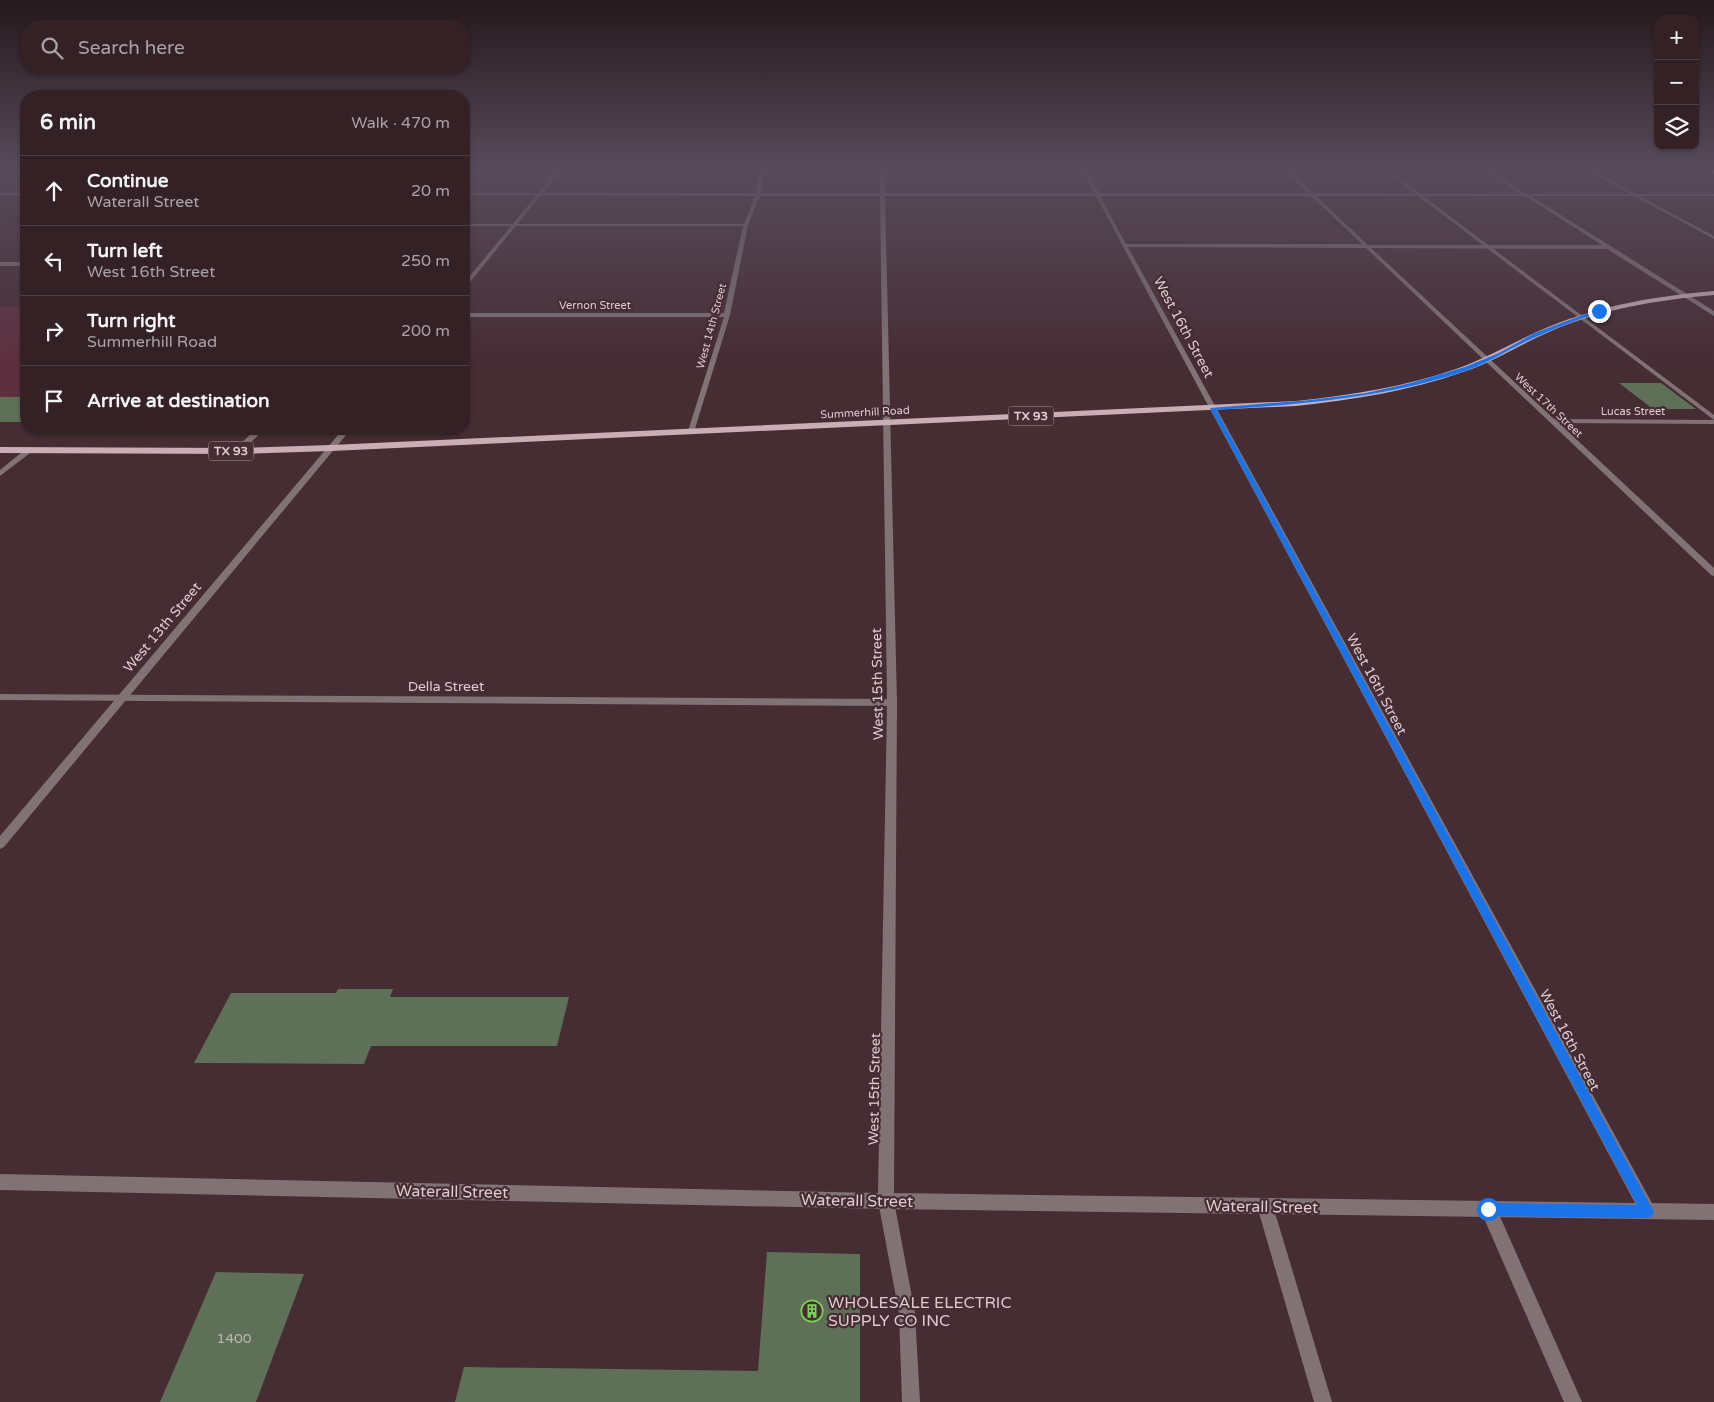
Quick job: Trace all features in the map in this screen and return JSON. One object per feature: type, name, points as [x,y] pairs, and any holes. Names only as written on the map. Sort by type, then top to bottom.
[{"type":"main road","name":"Summerhill Road","points":[[0,450],[238,451],[331,448],[1311,402],[1366,394],[1433,379],[1486,360],[1536,334],[1580,317],[1616,307],[1714,293]]},
{"type":"street","points":[[470,279],[507,233]]},
{"type":"street","name":"West 14th Street","points":[[692,431],[727,315],[744,233]]},
{"type":"street","name":"West 15th Street","points":[[883,233],[885,423],[892,703],[886,1200],[907,1313],[911,1402]]},
{"type":"street","name":"West 16th Street","points":[[1118,233],[1648,1212]]},
{"type":"street","name":"West 17th Street","points":[[1354,233],[1714,573]]},
{"type":"street","points":[[1469,233],[1714,420]]},
{"type":"street","points":[[1586,233],[1714,314]]},
{"type":"street","points":[[1124,245],[1607,247]]},
{"type":"street","points":[[0,264],[20,264]]},
{"type":"street","name":"Vernon Street","points":[[470,315],[727,315]]},
{"type":"street","name":"Lucas Street","points":[[1553,421],[1714,420]]},
{"type":"street","points":[[238,451],[254,435]]},
{"type":"street","name":"West 13th Street","points":[[0,844],[120,698],[342,435]]},
{"type":"street","points":[[0,474],[30,450]]},
{"type":"street","name":"Della Street","points":[[0,697],[892,703]]},
{"type":"street","name":"Waterall Street","points":[[0,1182],[886,1200],[1714,1212]]},
{"type":"street","points":[[1265,1206],[1323,1402]]},
{"type":"street","points":[[1488,1209],[1574,1402]]},
{"type":"shaded area","points":[[0,307],[20,307],[20,422],[0,422]]},
{"type":"building","points":[[1619,383],[1661,383],[1696,409],[1653,409]]},
{"type":"building","points":[[0,397],[20,397],[20,422],[0,422]]},
{"type":"building","points":[[338,989],[393,989],[390,997],[569,997],[557,1046],[371,1046],[364,1064],[194,1063],[231,993],[336,993]]},
{"type":"building","name":"WHOLESALE ELECTRIC SUPPLY CO INC","points":[[767,1252],[860,1254],[860,1402],[455,1402],[464,1367],[758,1371]]},
{"type":"building","points":[[216,1272],[304,1274],[256,1402],[160,1402]]},
{"type":"place","name":"WHOLESALE ELECTRIC SUPPLY CO INC","points":[[812,1311]]},
{"type":"route","points":[[1488,1209],[1648,1212],[1212,408],[1311,402],[1412,385],[1467,368],[1501,354],[1536,334],[1599,311]]}]
